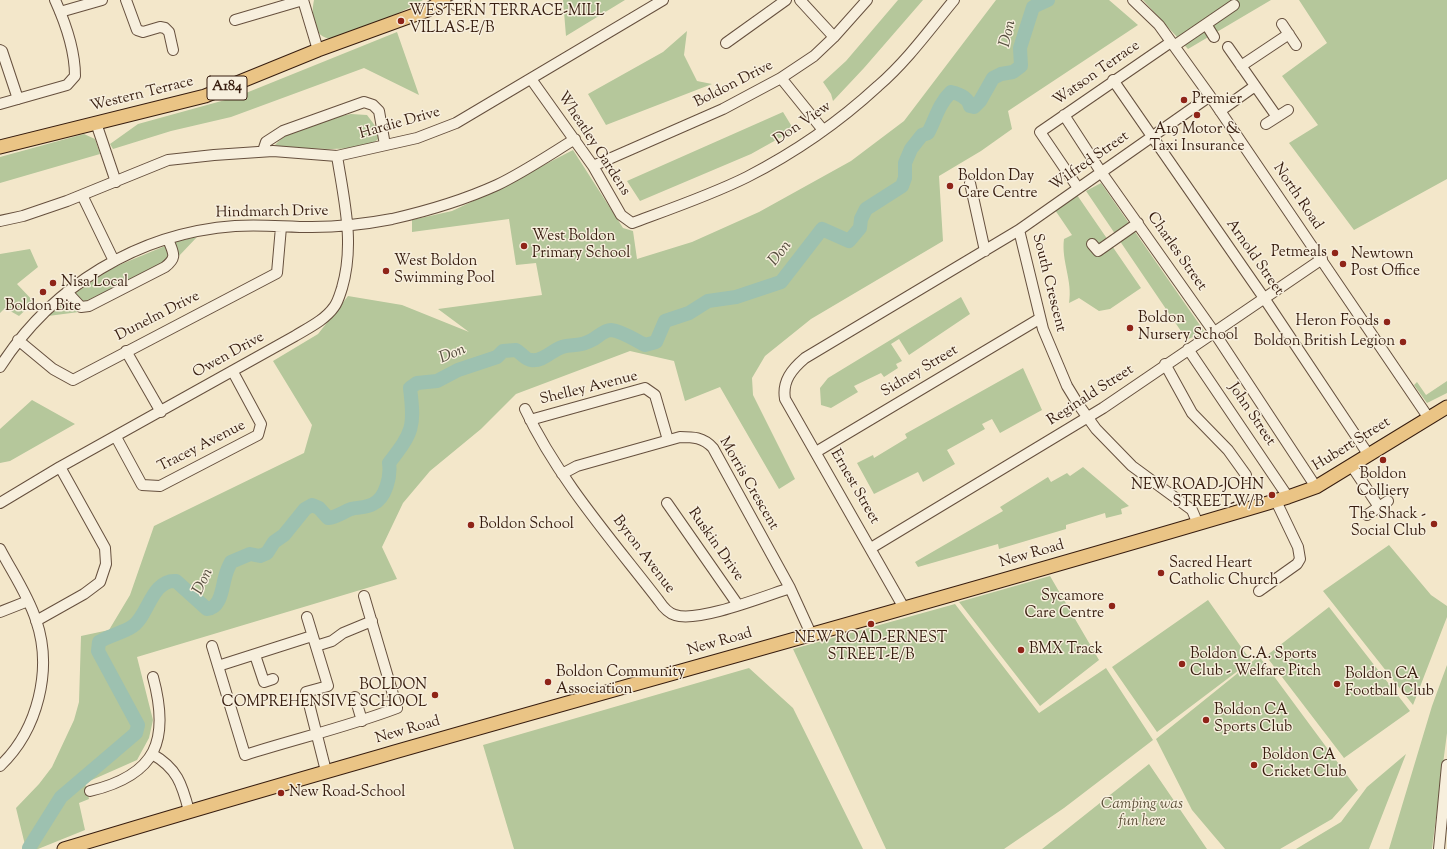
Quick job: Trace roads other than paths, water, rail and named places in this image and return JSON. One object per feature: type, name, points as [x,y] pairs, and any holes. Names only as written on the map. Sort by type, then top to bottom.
[{"type":"main road","name":"Western Terrace","points":[[0,147],[205,96],[318,50],[450,3]]},
{"type":"main road","name":"Hubert Street","points":[[1278,500],[1316,487],[1428,417],[1447,407]]},
{"type":"main road","name":"New Road","points":[[64,849],[326,771],[904,608],[1278,500]]},
{"type":"street","points":[[0,104],[67,85],[75,76],[75,64],[55,0]]},
{"type":"street","points":[[60,12],[99,0]]},
{"type":"street","points":[[126,0],[136,30],[142,32],[160,27],[165,28],[169,32],[173,50]]},
{"type":"street","points":[[235,20],[269,5],[303,0],[318,50]]},
{"type":"street","points":[[450,3],[465,0]]},
{"type":"street","name":"Hardie Drive","points":[[0,222],[23,216],[82,195],[168,160],[263,151],[337,156],[416,138],[456,123],[663,0]]},
{"type":"street","points":[[726,43],[786,0]]},
{"type":"street","points":[[800,0],[834,37]]},
{"type":"street","name":"Boldon Drive","points":[[593,166],[723,109],[781,78],[814,56],[834,37],[867,0]]},
{"type":"street","name":"Don View","points":[[632,223],[746,177],[823,130],[879,86],[914,48],[954,0]]},
{"type":"street","name":"North Road","points":[[1133,0],[1159,25],[1210,96],[1428,417]]},
{"type":"street","name":"Watson Terrace","points":[[1078,188],[1040,132],[1113,80],[1206,24],[1234,5]]},
{"type":"street","points":[[1206,24],[1214,37]]},
{"type":"street","points":[[1282,24],[1296,45]]},
{"type":"street","points":[[1241,66],[1289,34]]},
{"type":"street","points":[[1228,47],[1277,117]]},
{"type":"street","points":[[0,50],[2,51],[18,99]]},
{"type":"street","points":[[781,78],[823,130]]},
{"type":"street","name":"Wheatley Gardens","points":[[531,79],[593,166],[621,215],[632,223]]},
{"type":"street","name":"Arnold Street","points":[[1113,80],[1264,298],[1368,454]]},
{"type":"street","points":[[1220,111],[1255,86]]},
{"type":"street","name":"Wilfred Street","points":[[786,381],[796,365],[805,358],[1019,230],[1210,96]]},
{"type":"street","points":[[263,151],[266,142],[283,131],[364,102],[373,105],[379,111],[385,145]]},
{"type":"street","points":[[1266,124],[1288,110]]},
{"type":"street","name":"Charles Street","points":[[1064,115],[1214,332],[1316,487]]},
{"type":"street","points":[[96,123],[116,182]]},
{"type":"street","name":"Hindmarch Drive","points":[[0,367],[18,340],[47,308],[67,292],[114,260],[144,247],[211,228],[235,226],[348,226],[392,219],[464,198],[516,175],[575,139]]},
{"type":"street","name":"Owen Drive","points":[[0,503],[60,467],[233,372],[328,315],[336,306],[347,270],[349,255],[348,226],[337,156]]},
{"type":"street","points":[[970,183],[985,251]]},
{"type":"street","points":[[82,195],[114,260]]},
{"type":"street","points":[[1098,251],[1138,223]]},
{"type":"street","name":"Dunelm Drive","points":[[18,340],[53,369],[73,380],[277,273],[281,226]]},
{"type":"street","name":"South Crescent","points":[[1019,230],[1039,318],[1049,346],[1067,386],[1087,418],[1132,466],[1192,510],[1198,524]]},
{"type":"street","points":[[67,292],[81,307],[89,306],[164,267],[173,261],[174,256],[168,239]]},
{"type":"street","name":"Reginald Street","points":[[871,548],[1087,418],[1322,259]]},
{"type":"street","name":"Sidney Street","points":[[816,452],[1039,318]]},
{"type":"street","name":"John Street","points":[[1188,349],[1278,500],[1298,547],[1300,559],[1297,564],[1259,591]]},
{"type":"street","points":[[126,351],[160,412]]},
{"type":"street","points":[[1165,364],[1192,413],[1228,450],[1246,475]]},
{"type":"street","name":"Tracey Avenue","points":[[116,437],[142,484],[160,486],[258,435],[261,424],[233,372]]},
{"type":"street","name":"Ernest Street","points":[[786,381],[784,388],[785,399],[904,608]]},
{"type":"street","name":"Shelley Avenue","points":[[530,420],[645,388],[654,395],[668,440]]},
{"type":"street","name":"Byron Avenue","points":[[525,409],[562,474],[666,610],[673,615],[690,618],[738,605],[790,588]]},
{"type":"street","name":"Morris Crescent","points":[[562,474],[577,466],[680,437],[693,437],[706,441],[712,448],[790,588],[811,634]]},
{"type":"street","points":[[1351,465],[1379,507]]},
{"type":"street","points":[[36,621],[84,594],[100,582],[106,564],[105,548],[60,467]]},
{"type":"street","points":[[1367,515],[1388,501]]},
{"type":"street","name":"Ruskin Drive","points":[[666,504],[738,605]]},
{"type":"street","points":[[0,549],[28,601],[36,621],[42,658],[40,693],[29,726],[12,752],[0,766]]},
{"type":"street","points":[[212,646],[245,755],[362,721],[397,708],[364,596]]},
{"type":"street","points":[[0,612],[28,601]]},
{"type":"street","points":[[307,617],[328,686],[306,692],[326,771]]},
{"type":"street","points":[[316,646],[332,641],[343,633],[372,621]]},
{"type":"street","points":[[218,666],[312,636]]},
{"type":"street","points":[[255,655],[264,682],[273,679]]},
{"type":"street","points":[[90,791],[124,781],[139,769],[152,754],[159,732],[161,711],[153,677]]},
{"type":"street","points":[[355,697],[362,721]]},
{"type":"street","points":[[152,754],[163,760],[177,776],[190,811]]},
{"type":"street","points":[[1439,849],[1447,765]]},
{"type":"waterway","name":"Don","points":[[29,848],[61,797],[136,733],[138,725],[98,651],[99,642],[133,626],[143,614],[151,599],[161,586],[168,582],[176,581],[207,609],[212,608],[219,600],[226,572],[231,562],[250,554],[260,556],[267,553],[274,542],[284,535],[305,509],[312,505],[319,508],[328,518],[337,516],[351,509],[365,507],[378,501],[387,486],[389,463],[408,436],[412,421],[410,388],[417,383],[437,381],[458,370],[497,357],[503,351],[516,350],[529,360],[540,359],[562,347],[588,342],[608,330],[620,332],[645,345],[656,342],[665,321],[689,313],[708,301],[736,297],[781,282],[822,229],[849,241],[860,228],[861,219],[866,209],[902,186],[905,178],[905,163],[911,149],[922,135],[928,133],[940,107],[951,92],[963,97],[970,106],[974,107],[980,101],[993,78],[1001,74],[1013,72],[1021,66],[1020,48],[1033,7],[1048,0]]},
{"type":"place","name":"WESTERN TERRACE-MILL VILLAS-E/B","points":[[401,21]]},
{"type":"place","name":"Premier","points":[[1184,100]]},
{"type":"place","name":"A19 Motor & Taxi Insurance","points":[[1197,115]]},
{"type":"place","name":"Boldon Day Care Centre","points":[[950,186]]},
{"type":"place","name":"West Boldon Primary School","points":[[524,246]]},
{"type":"place","name":"Petmeals","points":[[1335,253]]},
{"type":"place","name":"Newtown Post Office","points":[[1343,264]]},
{"type":"place","name":"West Boldon Swimming Pool","points":[[386,271]]},
{"type":"place","name":"Nisa Local","points":[[53,283]]},
{"type":"place","name":"Boldon Bite","points":[[43,292]]},
{"type":"place","name":"Heron Foods","points":[[1387,322]]},
{"type":"place","name":"Boldon Nursery School","points":[[1130,328]]},
{"type":"place","name":"Boldon British Legion","points":[[1403,342]]},
{"type":"place","name":"Boldon Colliery","points":[[1383,460]]},
{"type":"place","name":"NEW ROAD-JOHN STREET-W/B","points":[[1272,495]]},
{"type":"place","name":"The Shack - Social Club","points":[[1434,524]]},
{"type":"place","name":"Boldon School","points":[[471,525]]},
{"type":"place","name":"Sacred Heart Catholic Church","points":[[1161,573]]},
{"type":"place","name":"Sycamore Care Centre","points":[[1112,606]]},
{"type":"place","name":"NEW ROAD-ERNEST STREET-E/B","points":[[871,624]]},
{"type":"place","name":"BMX Track","points":[[1021,650]]},
{"type":"place","name":"Boldon C.A. Sports Club - Welfare Pitch","points":[[1182,664]]},
{"type":"place","name":"Boldon Community Association","points":[[548,682]]},
{"type":"place","name":"Boldon CA Football Club","points":[[1337,684]]},
{"type":"place","name":"BOLDON COMPREHENSIVE SCHOOL","points":[[435,695]]},
{"type":"place","name":"Boldon CA Sports Club","points":[[1206,720]]},
{"type":"place","name":"Boldon CA Cricket Club","points":[[1254,765]]},
{"type":"place","name":"New Road-School","points":[[281,793]]},
{"type":"park label","name":"Camping was fun here","points":[[1142,814]]}]
